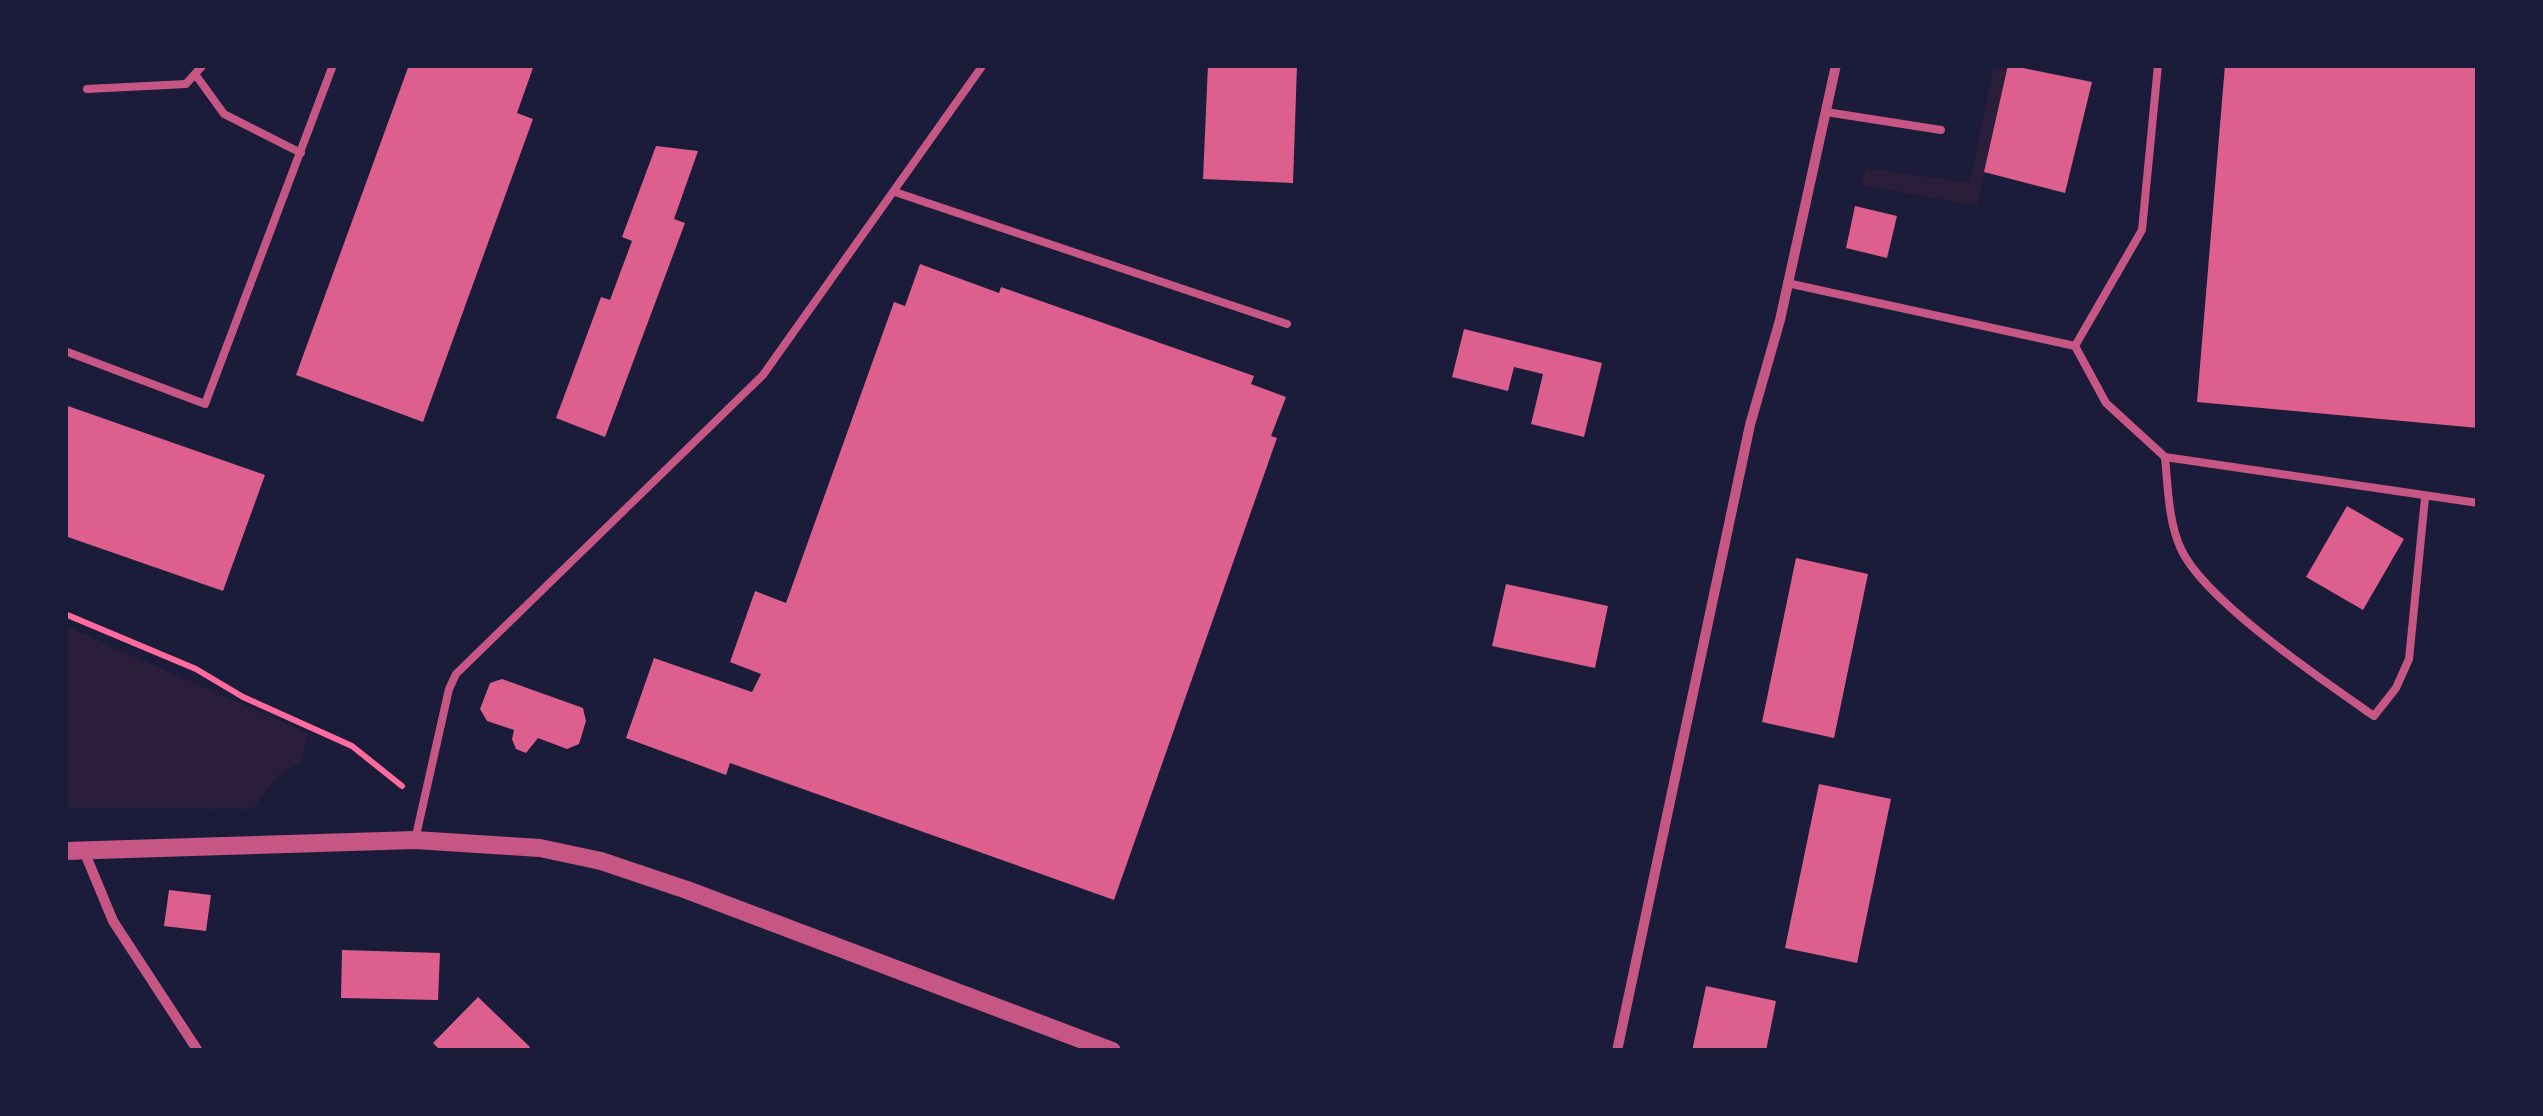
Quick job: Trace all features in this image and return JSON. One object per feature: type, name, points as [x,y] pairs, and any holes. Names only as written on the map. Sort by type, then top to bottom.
[{"type":"street","points":[[1617,1051],[1750,425],[1836,65]]},
{"type":"street","points":[[65,851],[415,840],[540,848],[601,861],[1112,1051]]},
{"type":"street","points":[[84,852],[113,922],[198,1051]]},
{"type":"lane","points":[[88,89],[186,84],[203,65]]},
{"type":"lane","points":[[65,352],[205,404],[332,65]]},
{"type":"lane","points":[[415,840],[448,689],[456,674],[763,375],[983,65]]},
{"type":"lane","points":[[2075,346],[2142,230],[2158,65]]},
{"type":"lane","points":[[195,74],[224,114],[300,153]]},
{"type":"lane","points":[[1826,112],[1941,130]]},
{"type":"lane","points":[[895,192],[1287,324]]},
{"type":"lane","points":[[1786,282],[2075,346],[2106,402],[2165,457],[2478,503]]},
{"type":"lane","points":[[2165,457],[2170,504],[2181,550],[2207,584],[2298,663],[2374,716],[2396,688],[2409,659],[2425,498]]},
{"type":"path","points":[[65,614],[196,669],[243,697],[352,746],[410,793]]},
{"type":"shaded area","points":[[1994,65],[2008,65],[1977,206],[1861,185],[1866,168],[1970,183]]},
{"type":"shaded area","points":[[65,626],[308,733],[301,763],[278,775],[253,809],[65,808]]},
{"type":"building","points":[[409,65],[534,65],[517,113],[533,119],[423,422],[296,375]]},
{"type":"building","points":[[1208,65],[1297,65],[1293,183],[1203,179]]},
{"type":"building","points":[[2008,65],[2092,82],[2065,193],[1984,172]]},
{"type":"building","points":[[2225,65],[2478,65],[2478,428],[2197,402]]},
{"type":"building","points":[[656,146],[698,151],[674,219],[685,223],[605,437],[556,418],[601,297],[610,300],[632,241],[622,237]]},
{"type":"building","points":[[1855,206],[1897,216],[1887,258],[1846,248]]},
{"type":"building","points":[[920,264],[999,293],[1001,287],[1254,376],[1251,384],[1286,397],[1271,436],[1277,438],[1114,900],[730,763],[726,775],[626,738],[654,658],[752,692],[761,674],[730,662],[755,591],[786,603],[894,302],[905,306]]},
{"type":"building","points":[[1464,329],[1602,363],[1584,437],[1531,424],[1543,374],[1514,367],[1508,391],[1452,377]]},
{"type":"building","points":[[65,405],[265,475],[223,591],[65,536]]},
{"type":"building","points":[[2347,506],[2404,539],[2363,610],[2306,577]]},
{"type":"building","points":[[1796,558],[1868,574],[1834,738],[1762,722]]},
{"type":"building","points":[[1506,584],[1608,606],[1595,668],[1492,646]]},
{"type":"building","points":[[502,679],[583,708],[586,721],[579,744],[567,749],[538,738],[526,753],[516,749],[514,730],[487,721],[480,709],[490,683]]},
{"type":"building","points":[[1819,784],[1891,799],[1857,963],[1785,948]]},
{"type":"building","points":[[169,890],[211,895],[206,931],[164,926]]},
{"type":"building","points":[[342,950],[440,953],[438,1000],[341,998]]},
{"type":"building","points":[[1706,986],[1776,1001],[1766,1051],[1692,1051]]},
{"type":"building","points":[[478,997],[530,1047],[526,1051],[441,1051],[433,1043]]}]
